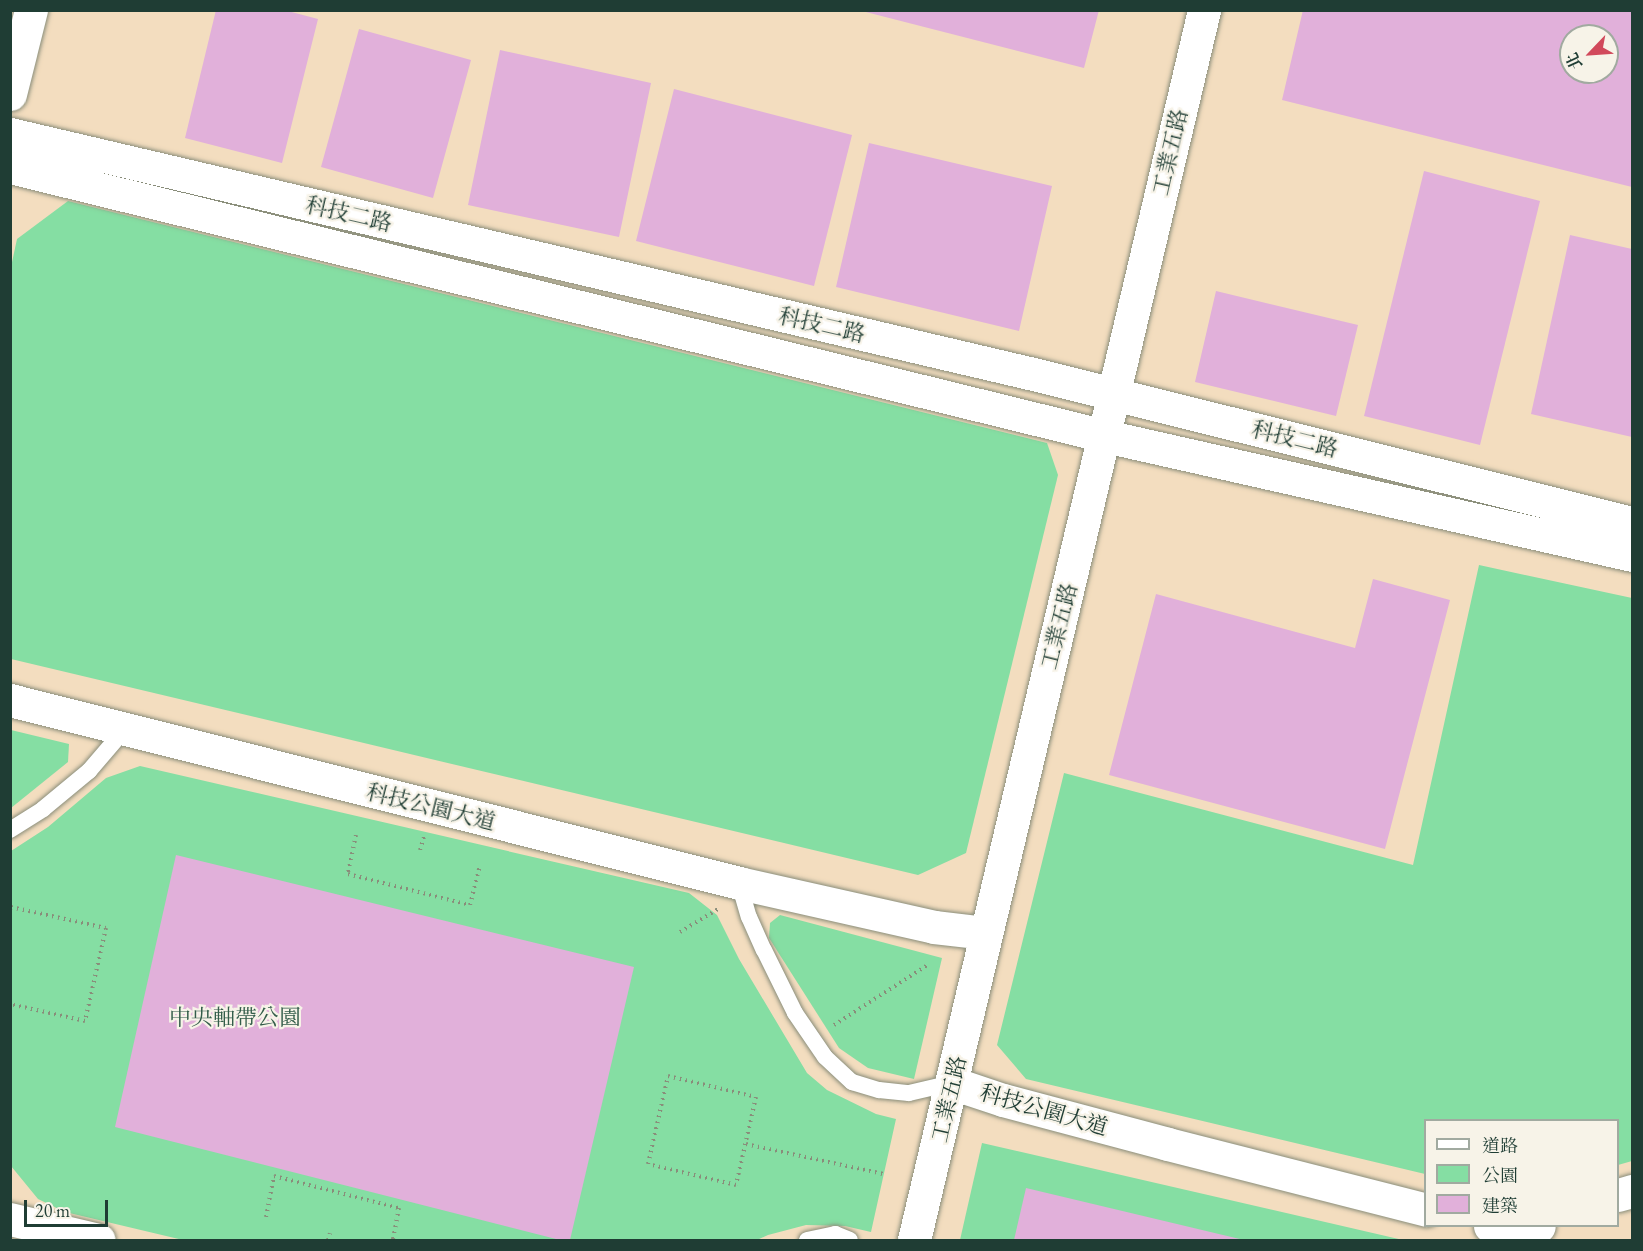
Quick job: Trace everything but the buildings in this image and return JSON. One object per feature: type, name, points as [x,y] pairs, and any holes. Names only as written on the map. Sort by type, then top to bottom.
[{"type":"street","points":[[10,94],[31,10]]},
{"type":"street","name":"工業五路","points":[[914,1240],[1204,10]]},
{"type":"street","name":"科技二路","points":[[10,134],[1115,394],[1632,524]]},
{"type":"street","name":"科技二路","points":[[10,167],[1104,436],[1632,555]]},
{"type":"street","name":"科技公園大道","points":[[10,700],[739,883],[934,927],[985,933]]},
{"type":"street","name":"科技公園大道","points":[[952,1083],[1168,1144],[1424,1210]]},
{"type":"street","points":[[18,1214],[99,1240]]},
{"type":"street","points":[[1498,1227],[1531,1231]]},
{"type":"lane","points":[[10,830],[43,809],[89,771],[124,730]]},
{"type":"lane","name":"科技公園大道","points":[[739,883],[749,917],[795,1013],[825,1057],[852,1082],[879,1090],[909,1093],[952,1083]]},
{"type":"lane","points":[[807,1240],[835,1234],[850,1240]]},
{"type":"path","points":[[356,835],[348,874],[459,903],[471,905],[480,865]]},
{"type":"path","points":[[10,910],[11,907],[106,928],[85,1021],[10,1004]]},
{"type":"path","points":[[680,932],[718,909]]},
{"type":"path","points":[[834,1025],[929,964]]},
{"type":"path","points":[[668,1076],[756,1097],[746,1144],[736,1185],[648,1164],[668,1076]]},
{"type":"path","points":[[746,1144],[884,1174]]},
{"type":"path","points":[[266,1217],[274,1176],[399,1208],[393,1240]]},
{"type":"path","points":[[328,1240],[330,1233]]},
{"type":"green space","points":[[68,201],[1047,443],[1058,475],[966,853],[918,875],[11,659],[11,267],[17,239]]},
{"type":"green space","points":[[1479,565],[1632,598],[1632,1161],[1619,1165],[1619,1119],[1424,1119],[1424,1174],[1026,1079],[997,1045],[1064,773],[1413,865]]},
{"type":"green space","points":[[11,730],[69,744],[68,762],[11,808]]},
{"type":"green space","name":"中央軸帶公園","points":[[140,766],[689,893],[717,915],[739,959],[807,1073],[827,1090],[876,1114],[896,1119],[871,1232],[845,1226],[806,1225],[757,1240],[183,1240],[65,1212],[38,1199],[11,1166],[11,851],[48,827],[106,778]]},
{"type":"green space","points":[[780,915],[942,958],[914,1079],[868,1068],[839,1048],[769,938],[770,923]]},
{"type":"green space","points":[[982,1143],[1403,1240],[960,1240]]}]
